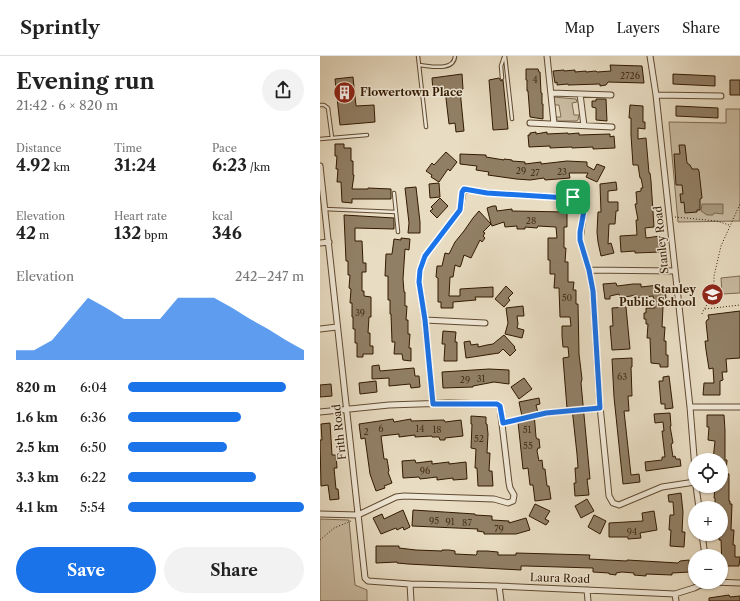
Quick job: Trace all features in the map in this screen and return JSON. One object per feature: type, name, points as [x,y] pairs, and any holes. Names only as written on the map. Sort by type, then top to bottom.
[{"type":"street","points":[[547,56],[554,124]]},
{"type":"street","name":"Stanley Road","points":[[650,56],[656,95],[694,453]]},
{"type":"street","points":[[551,93],[611,95]]},
{"type":"street","points":[[580,94],[584,126]]},
{"type":"street","points":[[656,95],[721,96]]},
{"type":"street","points":[[530,123],[612,126]]},
{"type":"street","name":"Frith Road","points":[[320,166],[365,578],[368,581],[410,584]]},
{"type":"street","points":[[433,404],[425,320],[419,282],[422,263],[425,256],[460,210],[462,192],[464,189],[487,193],[568,198],[580,197],[583,198],[585,205],[580,240],[589,270],[593,291],[600,408],[608,496],[613,503],[620,504],[668,485],[688,483]]},
{"type":"street","points":[[320,243],[329,242]]},
{"type":"street","points":[[589,270],[675,271]]},
{"type":"street","points":[[425,320],[485,323]]},
{"type":"street","points":[[320,329],[337,327]]},
{"type":"street","points":[[320,412],[389,404],[497,404],[500,406],[503,423],[509,483],[514,495],[513,501],[508,503],[494,499],[404,496],[396,497],[358,515],[320,514]]},
{"type":"street","points":[[690,407],[740,407]]},
{"type":"street","points":[[728,583],[740,583]]},
{"type":"street","points":[[410,584],[411,601]]},
{"type":"street","name":"Laura Road","points":[[410,584],[499,586],[675,594],[691,589]]},
{"type":"street","points":[[499,586],[500,601]]},
{"type":"street","points":[[587,590],[588,601]]},
{"type":"street","points":[[675,594],[676,601]]},
{"type":"lane","points":[[418,56],[426,127]]},
{"type":"lane","points":[[419,65],[442,67],[451,65],[455,61],[455,56]]},
{"type":"lane","points":[[502,78],[501,66],[504,56]]},
{"type":"lane","points":[[504,56],[512,119]]},
{"type":"lane","points":[[322,105],[328,108],[332,138]]},
{"type":"lane","points":[[320,139],[367,135]]},
{"type":"lane","points":[[394,192],[398,232]]},
{"type":"lane","points":[[324,208],[396,212]]},
{"type":"path","points":[[702,314],[714,295],[714,276],[721,246],[740,204]]},
{"type":"path","points":[[675,217],[717,220],[730,226]]},
{"type":"path","points":[[704,309],[740,305]]},
{"type":"path","points":[[503,423],[546,413],[600,408]]},
{"type":"path","points":[[320,540],[334,528],[350,522],[358,515]]},
{"type":"shaded area","points":[[553,97],[576,99],[577,102],[572,103],[574,115],[579,115],[578,120],[559,121],[556,119],[555,117],[561,117],[559,105],[554,105]]},
{"type":"shaded area","points":[[726,109],[740,109],[740,221],[678,222],[669,122],[726,123]]},
{"type":"shaded area","points":[[702,204],[723,204],[723,214],[714,213],[713,215],[707,215],[701,211]]},
{"type":"shaded area","points":[[740,276],[740,293],[722,294],[721,278]]},
{"type":"shaded area","points":[[320,519],[349,520],[355,585],[367,590],[367,601],[320,601]]},
{"type":"building","points":[[610,65],[642,66],[644,83],[608,82],[606,85],[600,86],[600,84],[557,85],[557,82],[555,83],[553,71],[611,71]]},
{"type":"building","points":[[526,69],[538,69],[540,72],[543,119],[530,117]]},
{"type":"building","points":[[462,74],[463,89],[460,90],[464,131],[456,132],[455,123],[449,124],[445,90],[433,91],[432,78]]},
{"type":"building","points":[[673,74],[715,76],[715,86],[673,84]]},
{"type":"building","name":"Flowertown Place","points":[[353,77],[356,106],[374,105],[375,122],[340,125],[335,79]]},
{"type":"building","points":[[499,78],[501,81],[503,80],[508,129],[493,130],[489,80]]},
{"type":"building","points":[[730,80],[740,80],[740,95],[730,95]]},
{"type":"building","points":[[596,99],[606,99],[607,121],[596,120],[596,108],[592,107],[592,101],[596,101]]},
{"type":"building","points":[[630,105],[643,106],[643,122],[645,122],[645,129],[638,128],[638,139],[646,138],[654,227],[645,228],[646,238],[660,236],[662,252],[621,252],[620,236],[637,235],[636,220],[638,220],[635,204],[637,204],[636,192],[641,191],[641,188],[643,188],[638,165],[633,165],[631,118],[629,118]]},
{"type":"building","points":[[676,106],[718,108],[718,118],[676,116]]},
{"type":"building","points":[[536,132],[536,134],[547,132],[547,134],[610,134],[610,137],[614,136],[615,148],[593,149],[593,147],[529,147],[528,135]]},
{"type":"building","points":[[335,144],[344,144],[344,148],[351,148],[351,161],[353,161],[354,175],[352,189],[391,189],[391,199],[352,199],[352,203],[342,202],[341,182],[337,182],[338,169],[336,169],[337,156],[335,156]]},
{"type":"building","points":[[679,145],[685,145],[687,163],[692,169],[698,169],[699,171],[702,198],[700,199],[700,210],[697,210],[697,212],[685,213],[684,202],[681,203],[680,194],[683,194],[682,185],[676,185],[674,154],[680,154]]},
{"type":"building","points":[[446,152],[457,162],[450,171],[448,169],[439,182],[431,177],[432,175],[426,171],[432,163],[434,165]]},
{"type":"building","points":[[460,154],[486,155],[486,157],[525,162],[525,164],[567,161],[587,162],[587,166],[594,170],[597,164],[605,167],[597,182],[586,177],[588,173],[569,173],[570,178],[545,180],[544,178],[530,180],[516,179],[488,175],[489,172],[476,170],[477,166],[460,164]]},
{"type":"building","points":[[616,182],[617,190],[608,191],[608,202],[618,202],[618,211],[616,211],[615,224],[609,224],[608,244],[611,243],[614,253],[601,256],[597,232],[598,212],[601,212],[600,184]]},
{"type":"building","points":[[439,183],[440,197],[430,198],[429,184]]},
{"type":"building","points":[[416,187],[420,233],[408,233],[409,223],[405,188]]},
{"type":"building","points":[[440,198],[448,206],[437,218],[430,211],[433,209],[431,207]]},
{"type":"building","points":[[493,206],[496,206],[497,211],[512,209],[512,211],[567,212],[567,227],[564,227],[564,248],[566,248],[565,262],[568,262],[568,282],[574,282],[573,290],[576,290],[576,304],[578,304],[579,354],[590,479],[587,479],[589,495],[575,496],[575,468],[578,468],[577,454],[572,408],[567,408],[563,358],[569,357],[568,347],[563,347],[562,336],[562,326],[571,326],[570,317],[560,317],[559,288],[554,288],[555,274],[550,274],[550,260],[548,260],[548,238],[557,238],[556,227],[538,226],[537,228],[525,227],[525,229],[517,229],[517,226],[505,227],[504,222],[492,226],[487,208]]},
{"type":"building","points":[[479,211],[491,224],[483,232],[485,233],[483,236],[485,238],[482,242],[480,240],[471,258],[464,255],[460,267],[455,265],[453,277],[450,277],[449,296],[460,296],[460,289],[493,287],[493,297],[475,297],[476,300],[453,302],[453,308],[441,308],[441,302],[438,302],[438,278],[436,277],[437,266],[442,266],[445,253],[449,254],[455,242]]},
{"type":"building","points":[[344,215],[394,218],[394,229],[355,228],[355,241],[362,241],[363,263],[366,263],[366,272],[362,272],[362,291],[364,291],[364,296],[371,297],[371,317],[369,317],[368,333],[370,333],[370,346],[373,346],[373,354],[363,354],[363,357],[357,357],[355,329],[353,329],[352,303],[350,303],[351,289],[349,288],[350,275],[348,275],[348,261],[346,261]]},
{"type":"building","points":[[401,238],[410,239],[409,250],[405,249],[403,279],[405,306],[407,306],[406,320],[408,320],[408,334],[410,334],[409,348],[411,348],[411,361],[403,360],[402,354],[394,354],[395,342],[392,342],[390,300],[388,300],[388,276],[385,276],[386,254],[392,254],[394,239],[401,240]]},
{"type":"building","points":[[616,283],[617,286],[633,284],[641,284],[641,287],[659,285],[659,289],[665,289],[666,298],[661,299],[661,307],[663,307],[662,327],[665,327],[664,341],[666,341],[668,367],[660,367],[660,364],[651,363],[650,338],[647,338],[648,324],[646,324],[646,319],[644,319],[644,313],[646,313],[646,308],[655,308],[653,296],[636,298],[636,295],[620,298],[619,294],[610,296],[610,299],[605,299],[603,284]]},
{"type":"building","points":[[506,286],[513,293],[508,298],[510,300],[504,307],[495,299]]},
{"type":"building","points":[[523,306],[524,316],[517,316],[517,328],[524,330],[522,338],[505,334],[508,323],[506,308]]},
{"type":"building","points":[[626,307],[630,349],[612,350],[610,326],[613,326],[612,308]]},
{"type":"building","points":[[740,311],[740,358],[726,359],[727,372],[722,372],[723,380],[720,381],[720,395],[703,395],[704,383],[714,383],[713,368],[709,369],[705,341],[708,341],[706,322],[709,319],[708,315]]},
{"type":"building","points":[[443,331],[456,332],[455,342],[457,342],[457,361],[444,361],[445,344],[442,344]]},
{"type":"building","points":[[504,335],[516,350],[510,356],[503,349],[499,353],[466,358],[464,342],[470,341],[471,345],[478,344],[478,347],[493,344]]},
{"type":"building","points":[[632,358],[632,396],[628,396],[629,411],[624,411],[631,475],[639,474],[640,482],[623,484],[614,397],[612,359]]},
{"type":"building","points":[[379,365],[380,371],[414,368],[415,376],[419,376],[420,387],[411,388],[410,384],[389,386],[389,378],[372,379],[372,366]]},
{"type":"building","points":[[489,369],[509,370],[509,384],[494,382],[473,387],[443,388],[442,372]]},
{"type":"building","points":[[669,376],[673,408],[665,409],[665,404],[661,404],[659,381],[663,381],[663,377]]},
{"type":"building","points":[[524,378],[532,389],[519,399],[511,387]]},
{"type":"building","points":[[376,381],[377,392],[360,394],[359,383]]},
{"type":"building","points":[[331,384],[332,396],[320,397],[320,385]]},
{"type":"building","points":[[539,398],[540,404],[536,405],[538,413],[534,413],[536,437],[539,439],[540,448],[538,448],[537,451],[539,461],[542,460],[543,469],[545,469],[547,486],[549,486],[551,499],[535,501],[533,485],[530,485],[528,468],[523,469],[518,422],[523,421],[519,402]]},
{"type":"building","points":[[670,413],[673,457],[675,456],[676,459],[680,459],[681,466],[646,471],[645,462],[662,460],[662,457],[665,457],[662,431],[664,431],[663,422],[655,423],[654,414]]},
{"type":"building","points":[[707,415],[724,415],[725,453],[714,453],[715,441],[708,440],[709,427],[707,427]]},
{"type":"building","points":[[471,416],[486,417],[488,434],[487,453],[490,453],[489,471],[492,471],[493,486],[478,486],[477,468],[475,468],[476,449],[471,448]]},
{"type":"building","points":[[393,419],[394,422],[411,419],[411,421],[444,420],[445,422],[461,420],[463,436],[440,440],[439,437],[432,436],[415,437],[415,435],[399,437],[399,434],[381,436],[384,459],[387,459],[388,472],[392,483],[384,486],[385,488],[376,491],[370,474],[365,438],[361,439],[359,424]]},
{"type":"building","points":[[330,423],[332,455],[336,455],[337,468],[334,468],[336,489],[338,489],[339,499],[330,500],[328,485],[321,486],[320,440],[322,440],[321,424]]},
{"type":"building","points":[[415,460],[416,463],[432,461],[432,464],[466,462],[467,479],[453,480],[453,478],[437,480],[437,477],[420,479],[419,477],[403,478],[402,461]]},
{"type":"building","points":[[729,474],[729,501],[730,504],[732,504],[731,530],[734,530],[733,545],[735,545],[735,557],[740,557],[739,566],[728,566],[728,549],[721,549],[721,541],[728,541],[728,501],[715,501],[714,493],[728,493]]},
{"type":"building","points":[[681,493],[683,512],[682,532],[685,532],[684,547],[670,546],[670,515],[674,515],[673,502],[669,502],[668,495]]},
{"type":"building","points":[[587,499],[594,511],[581,518],[575,506]]},
{"type":"building","points":[[535,504],[550,511],[545,519],[549,521],[546,525],[529,516]]},
{"type":"building","points":[[403,510],[410,527],[404,530],[403,527],[397,530],[396,528],[381,534],[373,518],[382,514],[384,519]]},
{"type":"building","points":[[413,510],[492,516],[492,520],[509,521],[509,523],[526,518],[530,530],[516,534],[484,534],[484,532],[477,531],[478,529],[412,526]]},
{"type":"building","points":[[654,511],[657,530],[640,533],[641,538],[628,539],[628,537],[609,537],[609,523],[643,521],[642,513]]},
{"type":"building","points":[[594,515],[606,521],[600,534],[588,527]]},
{"type":"building","points":[[376,546],[399,546],[399,548],[416,550],[449,550],[455,551],[455,554],[476,555],[477,551],[487,551],[498,552],[498,555],[516,555],[516,553],[590,555],[589,559],[627,561],[678,563],[680,561],[688,560],[688,572],[672,573],[672,575],[646,574],[646,576],[622,572],[616,573],[616,575],[593,572],[593,568],[521,566],[521,570],[408,564],[397,562],[376,563]]},
{"type":"building","points":[[729,595],[730,597],[740,596],[740,601],[709,601],[709,598]]},
{"type":"place","name":"Flowertown Place","points":[[345,92]]},
{"type":"place","name":"Stanley Public School","points":[[712,295]]},
{"type":"route","points":[[464,189],[487,193],[568,198],[573,197],[583,198],[585,205],[580,240],[589,270],[593,291],[598,396],[600,408],[546,413],[503,423],[500,406],[497,404],[433,404],[425,320],[419,282],[420,270],[425,256],[460,210],[462,192],[464,189]]}]
